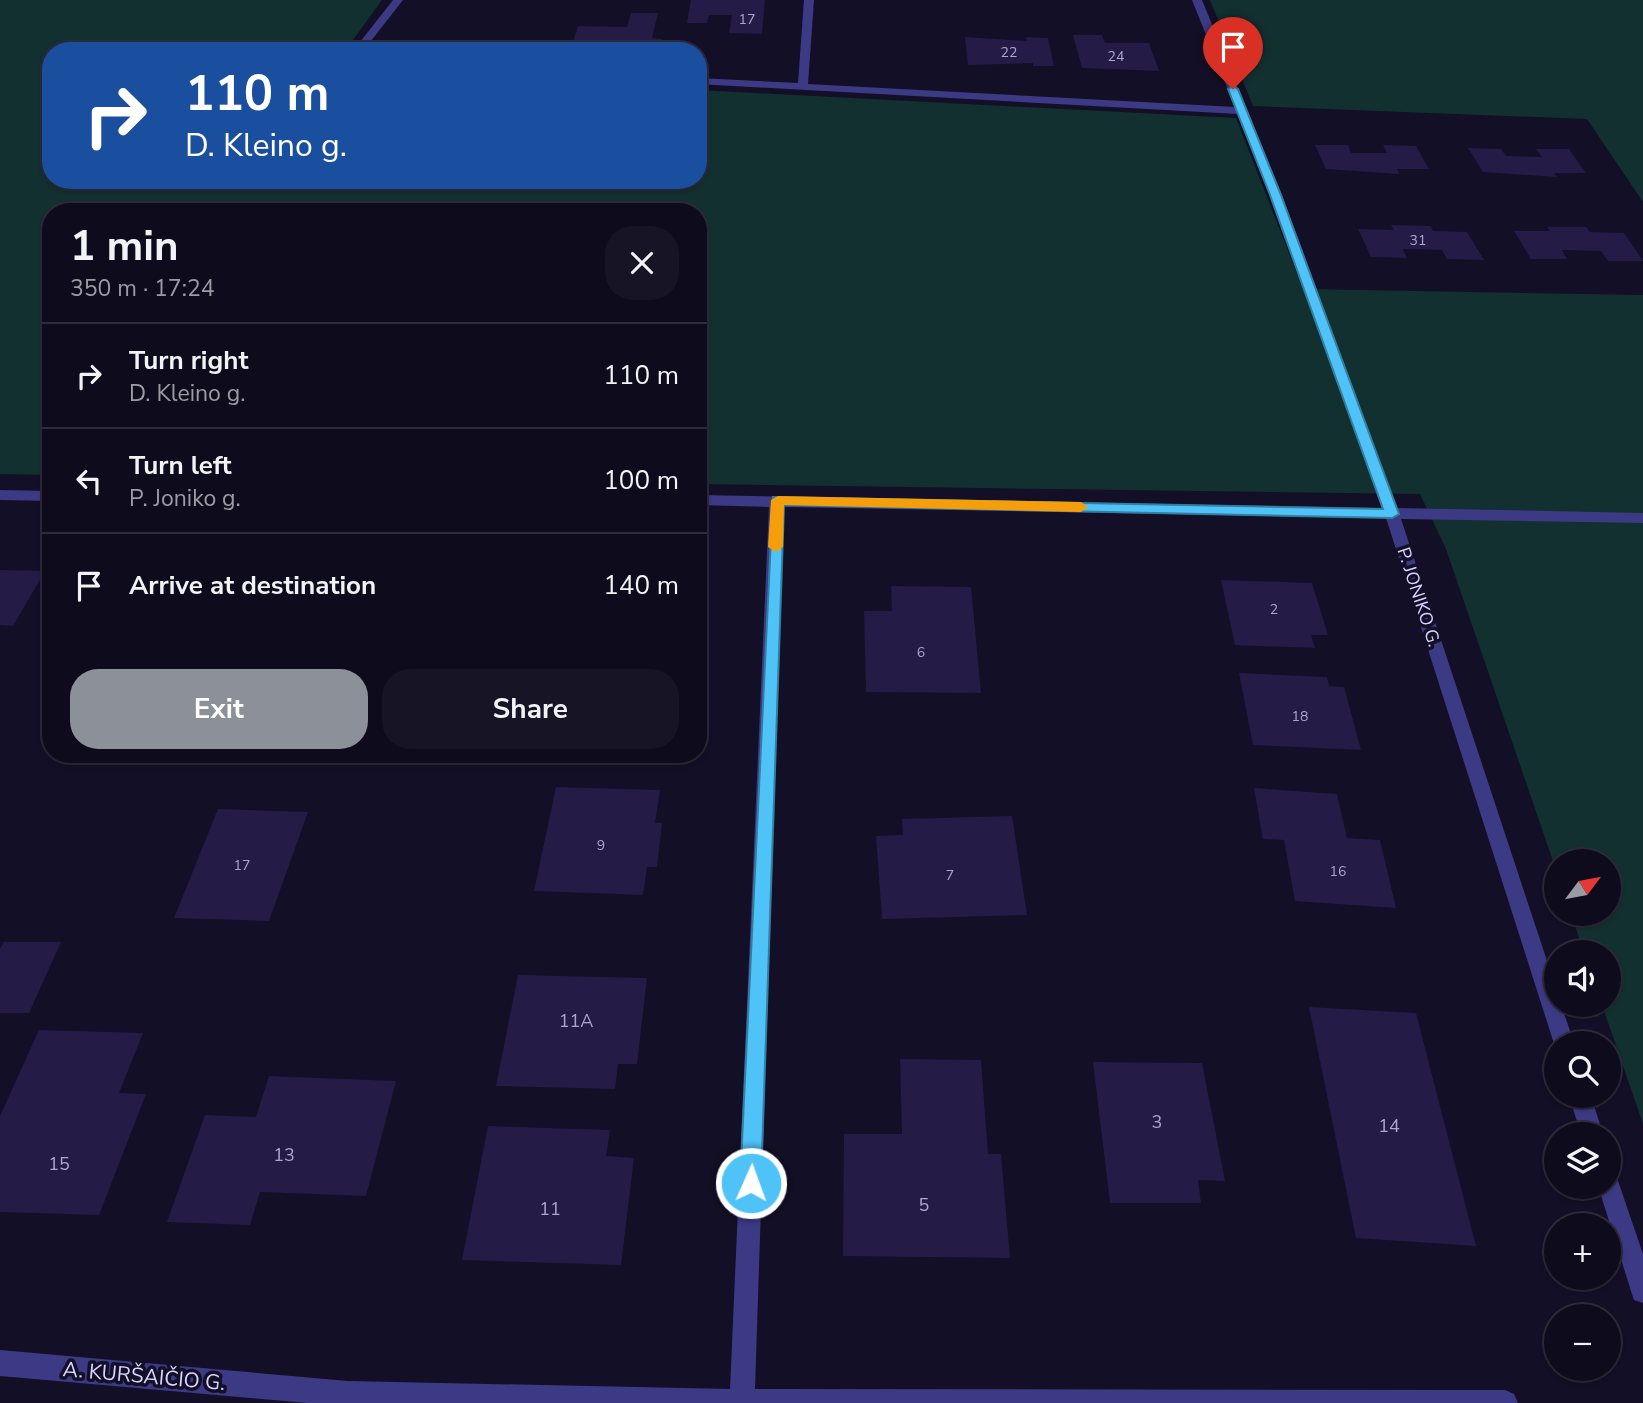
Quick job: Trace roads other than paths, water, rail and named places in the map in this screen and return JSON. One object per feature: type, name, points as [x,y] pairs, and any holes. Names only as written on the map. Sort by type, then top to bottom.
[{"type":"street","points":[[365,42],[397,0]]},
{"type":"street","points":[[803,85],[809,0]]},
{"type":"street","name":"P. JONIKO G.","points":[[1197,0],[1242,111],[1392,514],[1559,1031]]},
{"type":"street","points":[[707,81],[1242,111]]},
{"type":"street","points":[[0,495],[42,496]]},
{"type":"street","points":[[707,500],[1643,518]]},
{"type":"street","points":[[742,1402],[778,500]]},
{"type":"street","points":[[1613,1199],[1643,1291]]},
{"type":"street","name":"A. KURŠAIČIO G.","points":[[0,1363],[348,1394],[742,1402],[1505,1403]]}]
